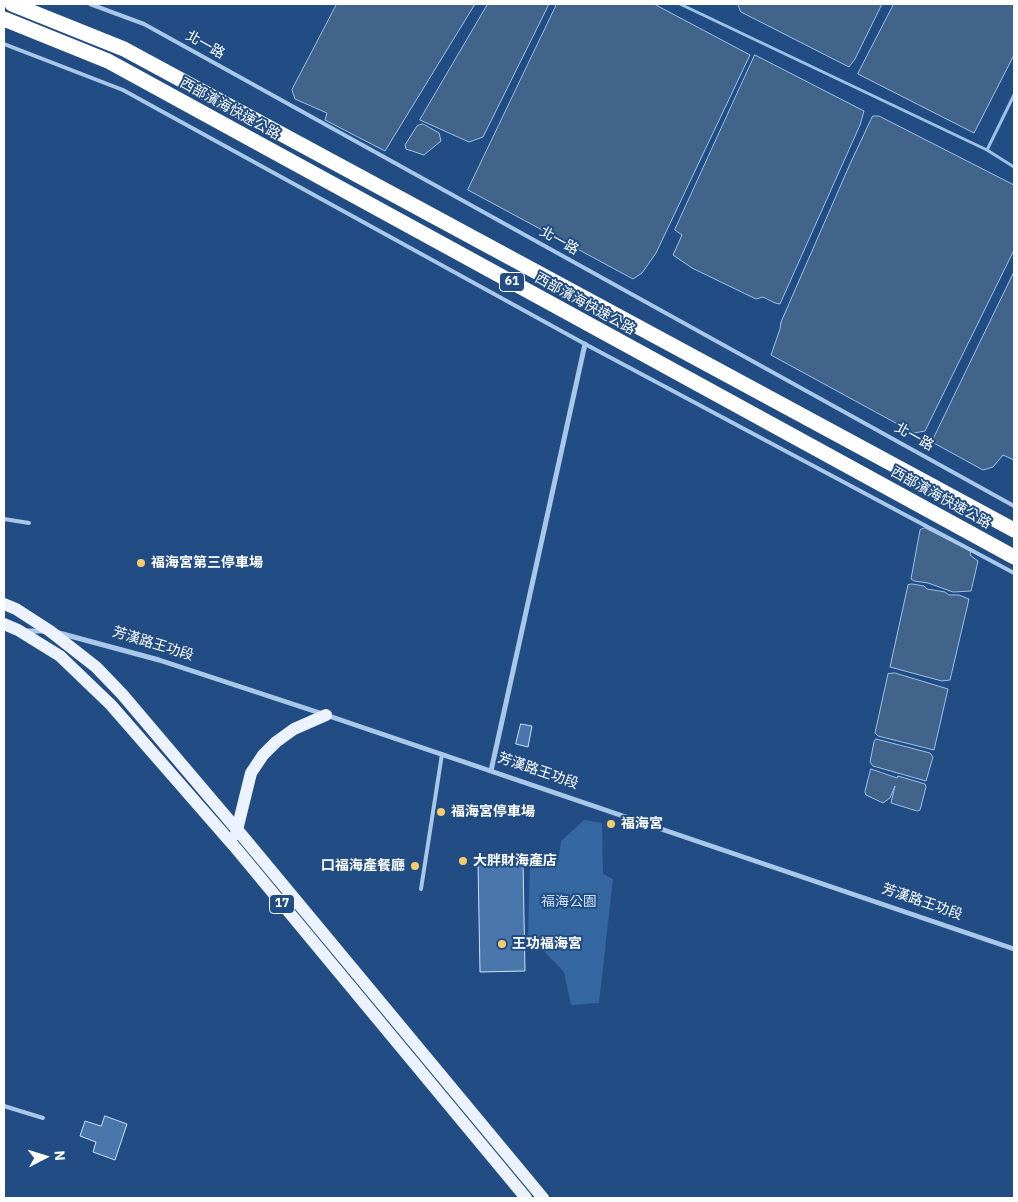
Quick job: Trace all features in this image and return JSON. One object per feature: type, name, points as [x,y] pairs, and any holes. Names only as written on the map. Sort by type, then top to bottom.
[{"type":"highway","name":"西部濱海快速公路","points":[[12,4],[124,49],[1014,530]]},
{"type":"highway","name":"西部濱海快速公路","points":[[4,19],[108,61],[1014,557]]},
{"type":"main road","name":"17","points":[[4,604],[16,609],[50,631],[96,667],[116,687],[236,828],[543,1198]]},
{"type":"main road","name":"17","points":[[4,624],[18,630],[60,656],[112,705],[234,846],[526,1198]]},
{"type":"main road","points":[[234,846],[236,828],[251,773],[263,754],[294,729],[326,715]]},
{"type":"street","points":[[491,771],[585,344]]},
{"type":"street","name":"芳漢路王功段","points":[[18,630],[50,631],[159,660],[442,754],[1014,949]]},
{"type":"lane","name":"北一路","points":[[90,4],[144,24],[1014,506]]},
{"type":"lane","points":[[4,44],[123,90],[585,344],[1014,573]]},
{"type":"lane","points":[[4,519],[29,523]]},
{"type":"lane","points":[[421,889],[442,754]]},
{"type":"lane","points":[[4,1106],[43,1118]]},
{"type":"green space","name":"福海公園","points":[[584,820],[602,823],[603,874],[613,879],[599,1003],[571,1005],[564,972],[528,935],[530,866],[558,862],[561,841]]},
{"type":"shaded area","points":[[337,4],[475,4],[385,151],[325,120],[327,113],[295,99],[292,90]]},
{"type":"shaded area","points":[[488,4],[549,4],[483,137],[469,142],[420,120]]},
{"type":"shaded area","points":[[557,4],[654,4],[750,55],[656,253],[642,273],[633,279],[468,190]]},
{"type":"shaded area","points":[[738,4],[882,4],[855,59],[849,67],[741,12]]},
{"type":"shaded area","points":[[894,4],[1014,4],[1014,55],[974,133],[858,74]]},
{"type":"shaded area","points":[[755,55],[864,111],[860,125],[780,304],[763,297],[756,299],[692,268],[673,255],[682,235],[675,230]]},
{"type":"shaded area","points":[[873,116],[879,116],[1014,185],[1014,250],[925,431],[914,433],[771,355],[781,322]]},
{"type":"shaded area","points":[[423,124],[439,133],[441,141],[424,155],[406,149],[405,145],[417,126]]},
{"type":"shaded area","points":[[1014,272],[1014,460],[1003,455],[993,467],[983,470],[932,442]]},
{"type":"shaded area","points":[[925,528],[971,551],[970,555],[978,561],[971,591],[953,592],[911,579],[920,530]]},
{"type":"shaded area","points":[[912,584],[969,599],[950,680],[942,681],[890,667],[908,585]]},
{"type":"shaded area","points":[[895,673],[948,689],[934,750],[878,736],[875,733],[888,674]]},
{"type":"shaded area","points":[[876,739],[930,753],[933,757],[926,781],[873,766],[870,762]]},
{"type":"shaded area","points":[[871,769],[897,778],[898,776],[925,784],[926,787],[920,810],[917,811],[891,803],[895,786],[890,798],[883,803],[866,795],[865,792]]},
{"type":"building","points":[[521,724],[532,726],[528,747],[516,744]]},
{"type":"building","name":"王功福海宮","points":[[523,861],[525,971],[480,972],[478,862]]},
{"type":"building","points":[[105,1116],[127,1124],[115,1160],[93,1152],[96,1142],[80,1136],[85,1121],[101,1126]]},
{"type":"waterway","points":[[680,4],[987,150],[1014,167]]},
{"type":"waterway","points":[[987,150],[1014,95]]},
{"type":"place","name":"福海宮第三停車場","points":[[141,563]]},
{"type":"place","name":"福海宮停車場","points":[[441,812]]},
{"type":"place","name":"福海宮","points":[[611,824]]},
{"type":"place","name":"大胖財海產店","points":[[463,861]]},
{"type":"place","name":"口福海產餐廳","points":[[415,866]]},
{"type":"place","name":"王功福海宮","points":[[502,944]]}]
